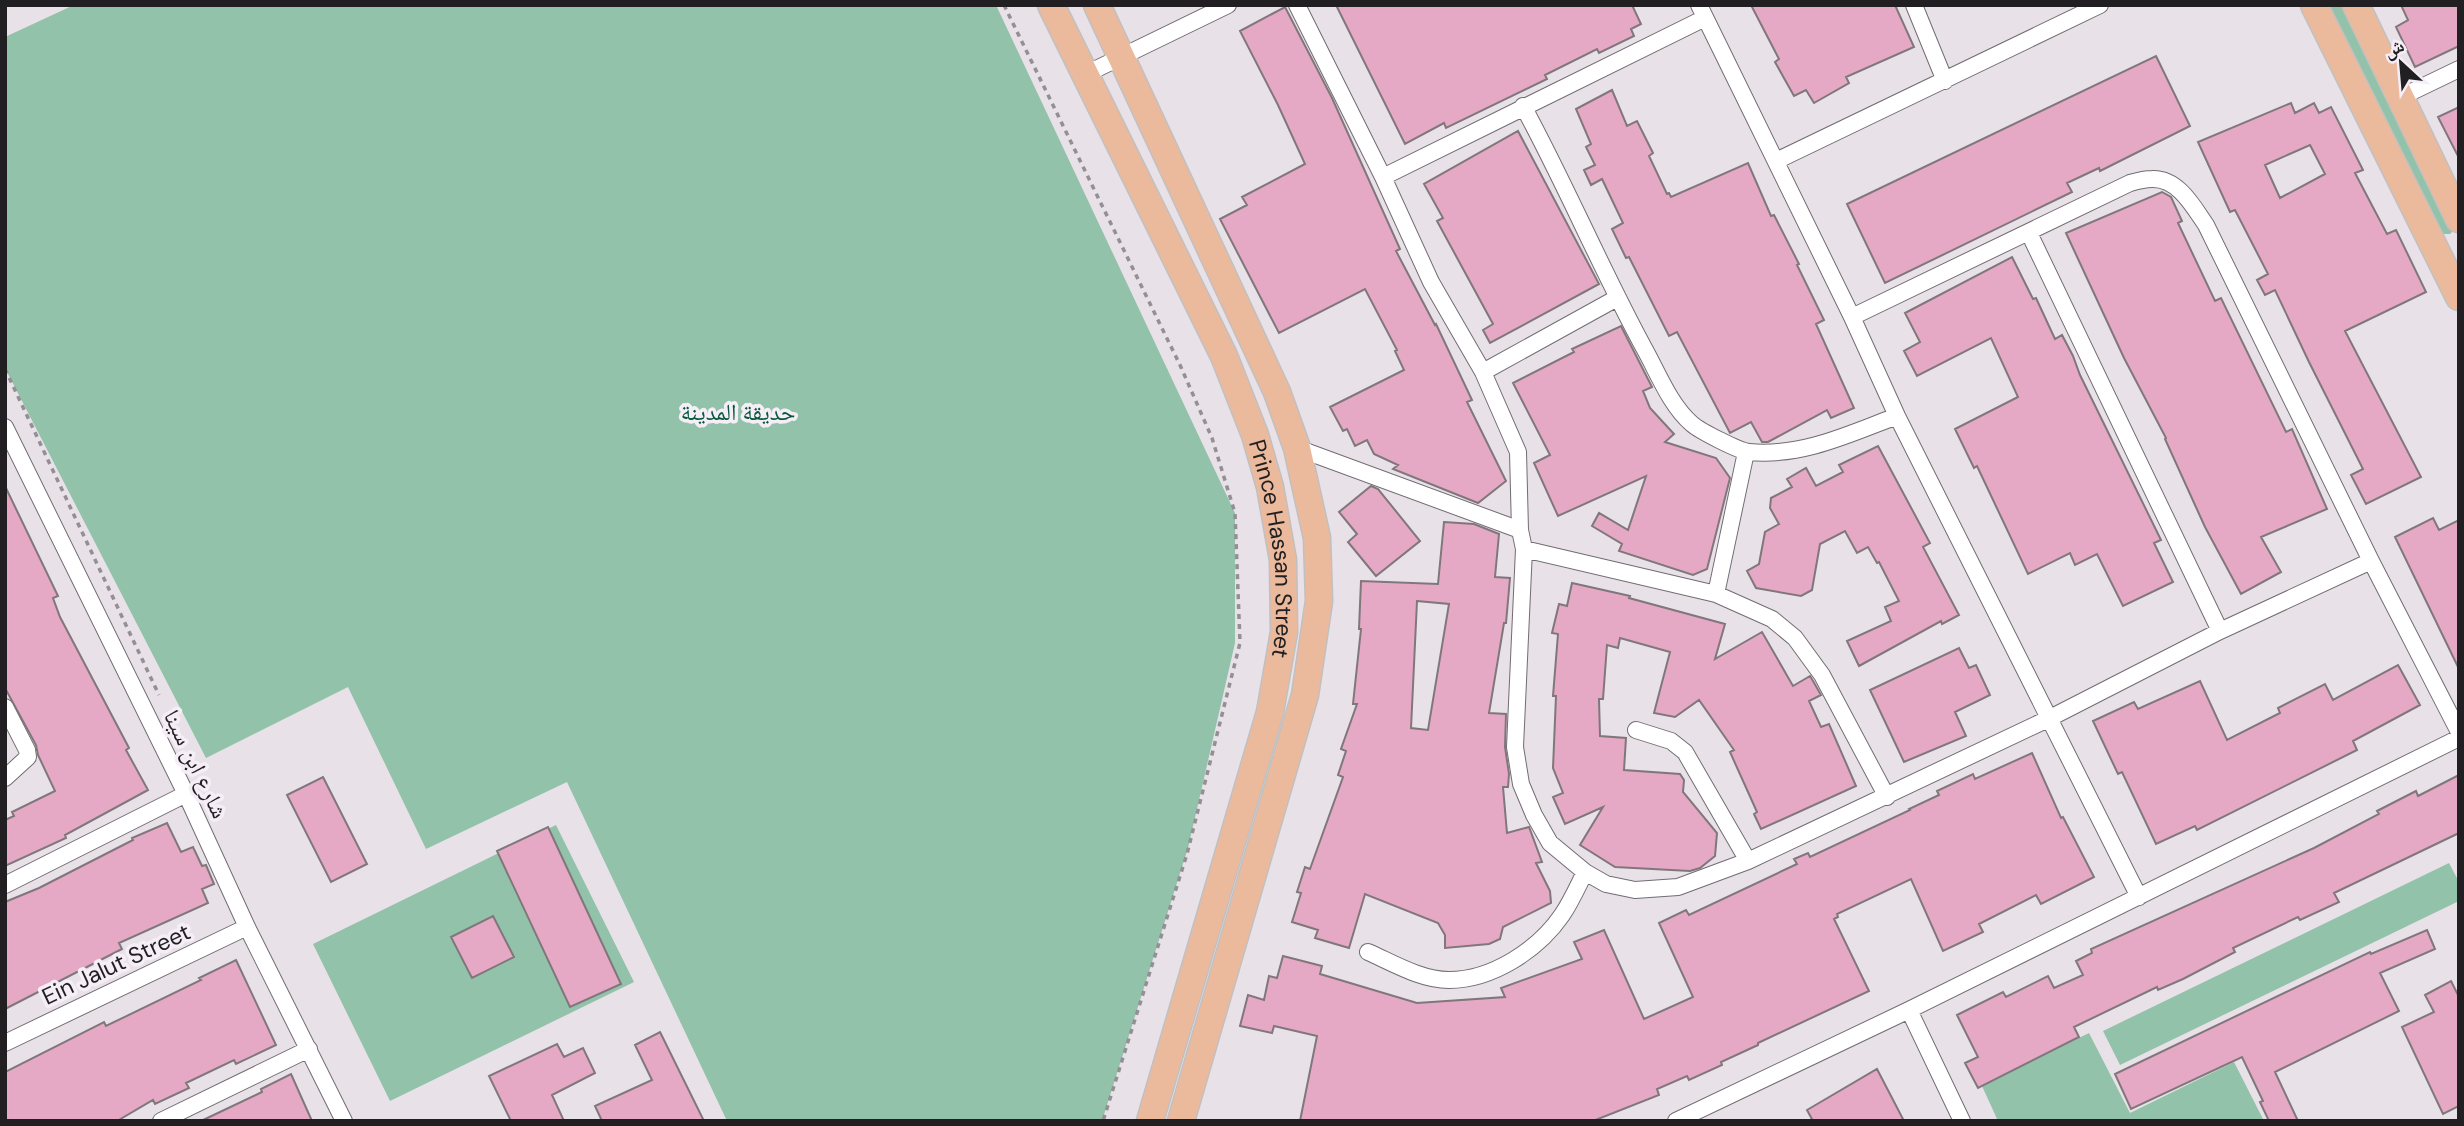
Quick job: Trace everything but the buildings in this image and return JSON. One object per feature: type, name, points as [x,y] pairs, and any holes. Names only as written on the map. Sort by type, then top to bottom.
[{"type":"main road","name":"Prince Hassan Street","points":[[1051,5],[1224,356],[1255,435],[1270,487],[1283,560],[1284,632],[1270,712],[1152,1116]]},
{"type":"main road","name":"Prince Hassan Street","points":[[1097,5],[1277,392],[1297,448],[1317,538],[1319,601],[1305,695],[1186,1120]]},
{"type":"main road","points":[[2314,5],[2452,266],[2459,297]]},
{"type":"main road","points":[[2356,5],[2459,219]]},
{"type":"street","points":[[1084,75],[1227,5]]},
{"type":"street","points":[[1297,5],[1383,177],[1431,282],[1483,372],[1518,452],[1520,530],[1524,549],[1515,747],[1521,784],[1550,843],[1585,872],[1606,884],[1635,890],[1678,887],[1748,861],[1887,797],[2220,631],[2371,561]]},
{"type":"street","points":[[1914,5],[1945,80]]},
{"type":"street","points":[[1776,161],[2099,5]]},
{"type":"street","points":[[1383,177],[1702,11],[1852,317],[1897,416],[2138,897]]},
{"type":"street","points":[[2401,97],[2459,69]]},
{"type":"street","points":[[1523,106],[1545,146],[1617,298],[1672,399],[1693,425],[1746,452],[1785,452],[1821,445],[1897,416]]},
{"type":"street","points":[[1852,317],[2130,183],[2153,178],[2170,182],[2189,200],[2206,225],[2371,561],[2459,732]]},
{"type":"street","points":[[2029,233],[2220,631]]},
{"type":"street","points":[[1483,372],[1617,298]]},
{"type":"street","name":"شارع ابن سينا","points":[[5,427],[12,458],[186,794],[247,927],[344,1121]]},
{"type":"street","points":[[1297,448],[1520,530]]},
{"type":"street","points":[[1716,594],[1746,452]]},
{"type":"street","points":[[1524,549],[1716,594],[1772,619],[1795,638],[1822,675],[1887,797]]},
{"type":"street","points":[[5,706],[27,750],[27,757],[5,778]]},
{"type":"street","points":[[1636,730],[1671,741],[1685,751],[1748,861]]},
{"type":"street","points":[[1676,1121],[1909,1010],[2459,738]]},
{"type":"street","points":[[5,885],[186,794]]},
{"type":"street","points":[[1368,952],[1414,972],[1448,980],[1484,974],[1519,957],[1543,937],[1562,915],[1585,872]]},
{"type":"street","name":"Ein Jalut Street","points":[[5,1043],[247,927]]},
{"type":"street","points":[[1909,1010],[1962,1121]]},
{"type":"street","points":[[161,1121],[309,1049]]},
{"type":"street","points":[[1152,1116],[1186,1120]]},
{"type":"path","points":[[1004,5],[1180,365],[1212,438],[1235,513],[1240,643],[1187,854],[1103,1121]]},
{"type":"green space","name":"حديقة المدينة","points":[[74,5],[996,5],[1235,513],[1235,643],[1188,848],[1102,1121],[727,1121],[567,782],[426,849],[348,687],[206,758],[5,368],[5,37]]},
{"type":"green space","points":[[2327,5],[2346,5],[2455,229],[2450,234],[2442,234]]},
{"type":"green space","points":[[556,825],[634,982],[390,1101],[313,944]]},
{"type":"green space","points":[[2449,863],[2459,882],[2459,901],[2120,1065],[2103,1031]]},
{"type":"green space","points":[[2089,1033],[2130,1113],[2234,1062],[2264,1121],[1998,1121],[1982,1086]]}]
